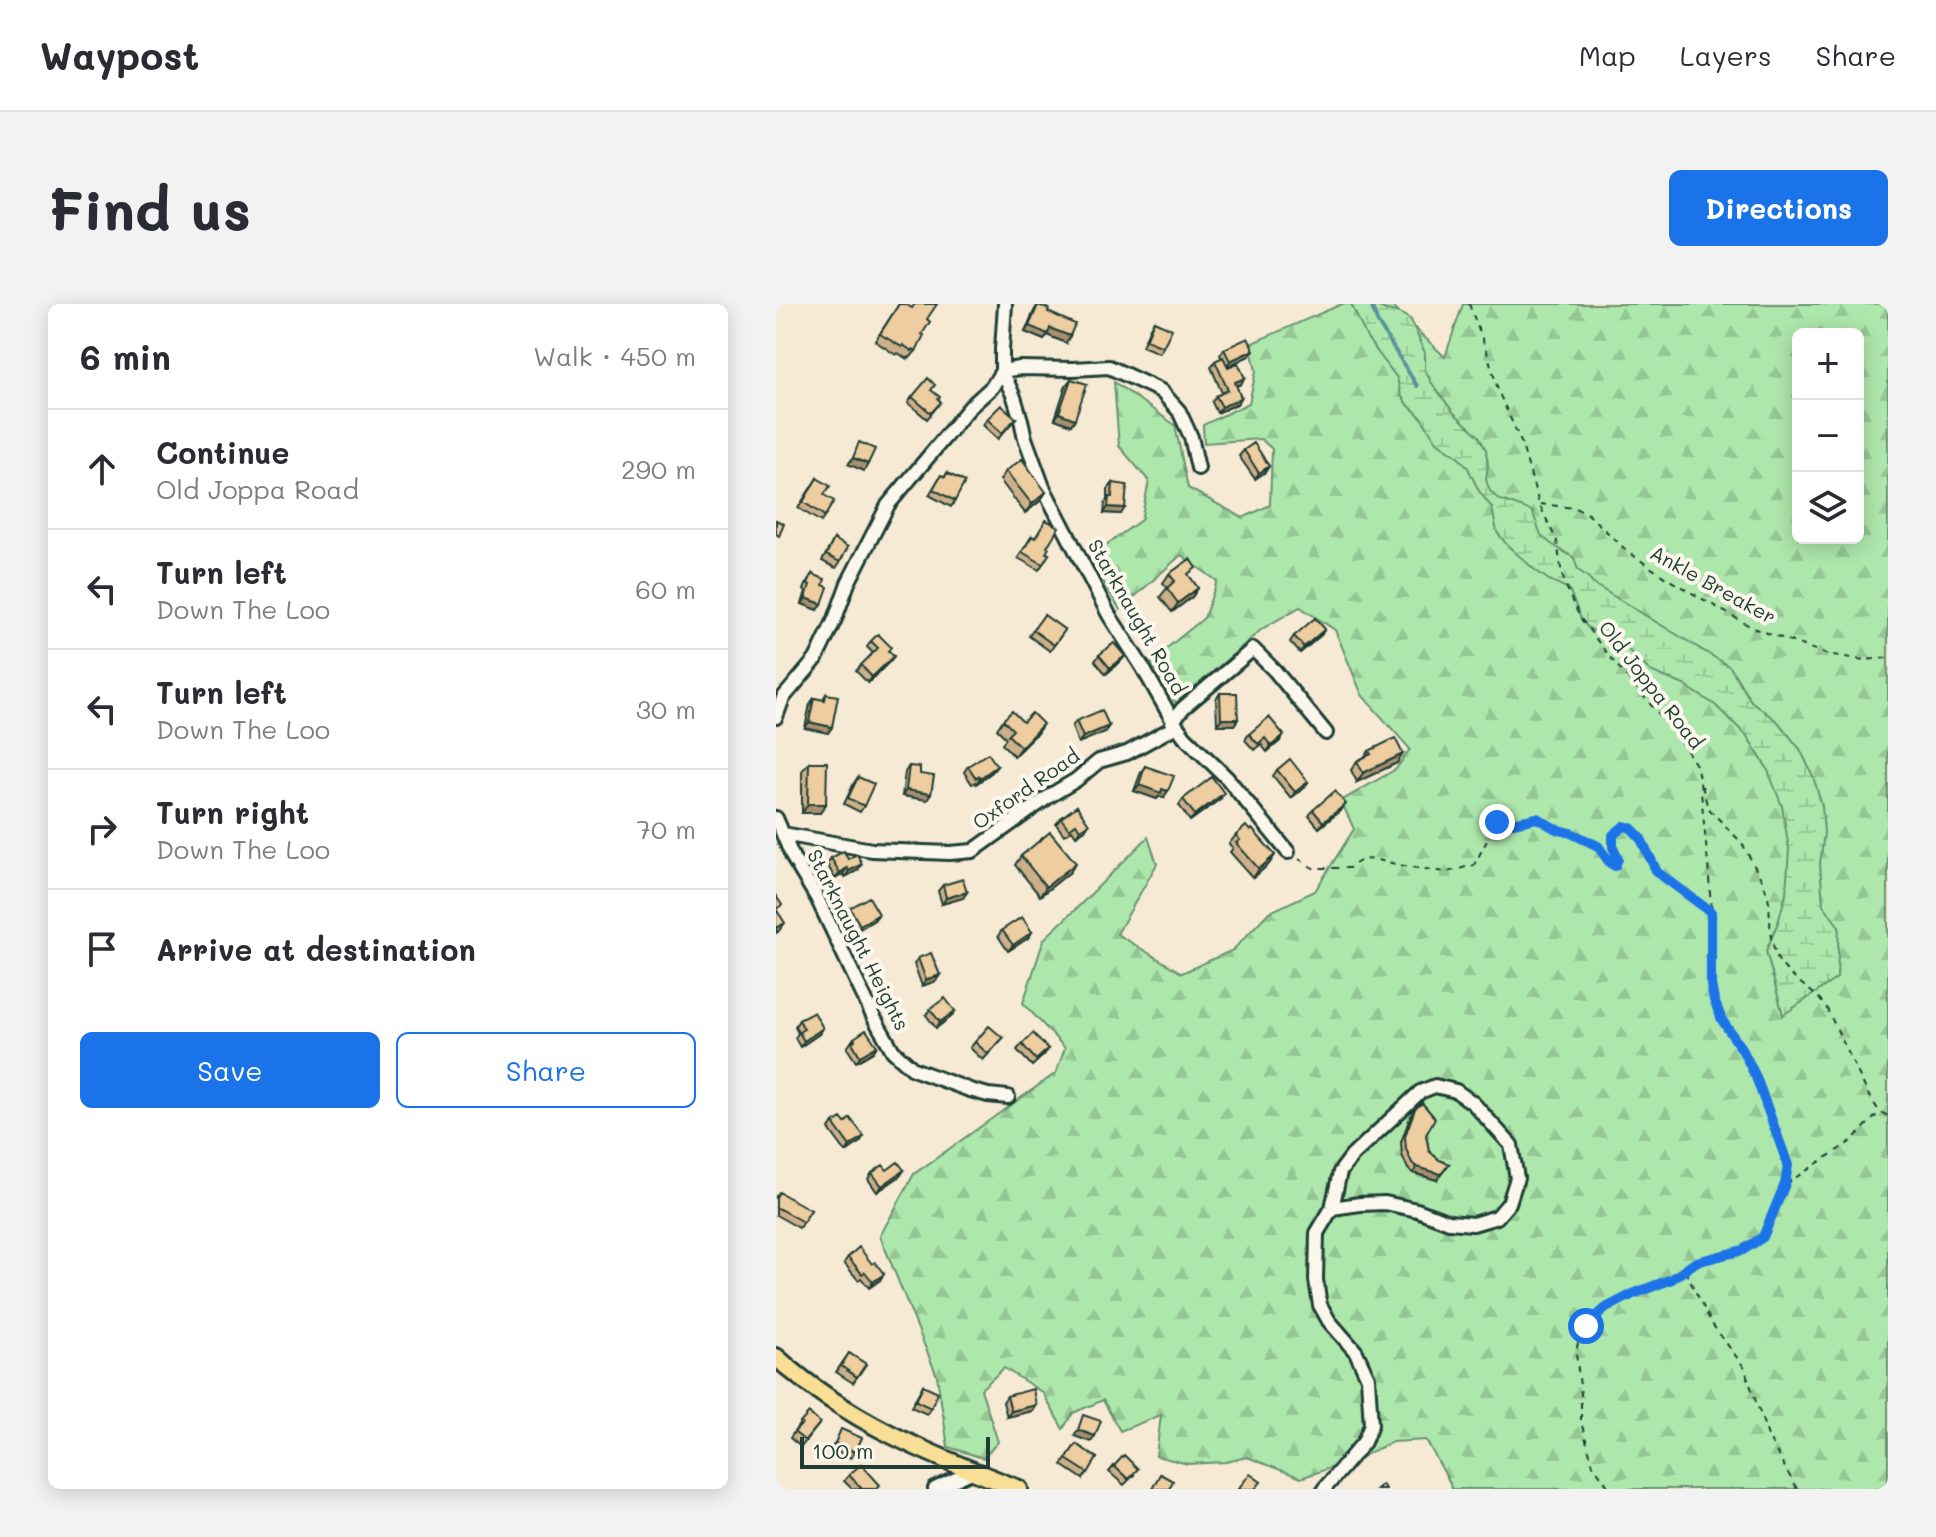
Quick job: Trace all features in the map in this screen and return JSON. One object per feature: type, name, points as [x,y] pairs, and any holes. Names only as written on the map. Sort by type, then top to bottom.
[{"type":"main road","points":[[776,1357],[813,1388],[860,1419],[908,1443],[1019,1489]]},
{"type":"street","points":[[776,717],[783,698],[816,659],[848,583],[888,505],[970,407],[992,387],[1002,371],[1005,304]]},
{"type":"street","points":[[1002,371],[1109,367],[1161,391],[1179,411],[1191,437],[1198,468]]},
{"type":"street","name":"Starknaught Road","points":[[1002,371],[1014,397],[1043,487],[1109,615],[1173,721],[1201,755],[1227,778],[1288,852]]},
{"type":"street","name":"Oxford Road","points":[[783,834],[872,850],[973,851],[1099,761],[1127,753],[1171,729],[1183,708],[1253,649],[1326,733]]},
{"type":"street","name":"Starknaught Heights","points":[[776,818],[793,858],[817,898],[893,1051],[913,1069],[970,1090],[1008,1097]]},
{"type":"street","points":[[1324,1489],[1364,1442],[1371,1425],[1368,1378],[1356,1352],[1320,1305],[1316,1280],[1317,1233],[1332,1208],[1340,1172],[1352,1156],[1420,1092],[1435,1086],[1456,1091],[1473,1103],[1511,1145],[1517,1178],[1509,1203],[1497,1217],[1473,1224],[1449,1222],[1385,1203],[1332,1208]]},
{"type":"street","points":[[935,1489],[973,1471]]},
{"type":"path","name":"Old Joppa Road","points":[[1469,304],[1499,393],[1521,442],[1539,504],[1557,541],[1562,575],[1571,599],[1581,619],[1608,655],[1676,734],[1696,765],[1711,912],[1711,985],[1714,1000],[1722,1020],[1756,1077],[1788,1165],[1785,1184],[1763,1237],[1743,1250],[1696,1262],[1672,1279],[1606,1308],[1579,1337],[1576,1353],[1581,1422],[1593,1465],[1610,1489]]},
{"type":"path","name":"Ankle Breaker","points":[[1539,504],[1575,508],[1588,514],[1627,551],[1666,578],[1753,628],[1827,654],[1864,660],[1888,658]]},
{"type":"path","points":[[1700,782],[1708,808],[1742,843],[1764,884],[1769,901],[1771,939],[1778,960],[1827,1009],[1870,1098],[1880,1112],[1888,1116]]},
{"type":"path","points":[[1288,852],[1313,868],[1349,868],[1363,859],[1447,872],[1474,865],[1497,822],[1505,819],[1513,823],[1537,818],[1598,846],[1615,866],[1618,859],[1613,847],[1613,835],[1624,826],[1640,837],[1657,872],[1711,912]]},
{"type":"path","points":[[1785,1184],[1850,1142],[1880,1112]]},
{"type":"path","points":[[1684,1271],[1712,1324],[1744,1367],[1769,1439],[1797,1489]]},
{"type":"green space","points":[[1342,304],[1390,304],[1445,357],[1463,304],[1888,304],[1888,1489],[1451,1489],[1426,1440],[1392,1442],[1359,1458],[1301,1478],[1247,1457],[1226,1462],[1188,1464],[1156,1456],[1161,1415],[1120,1431],[1103,1400],[1073,1413],[1063,1429],[1043,1393],[1004,1368],[981,1389],[998,1442],[983,1458],[948,1447],[937,1376],[880,1236],[914,1174],[1056,1073],[1065,1048],[1023,1003],[1044,939],[1148,837],[1157,864],[1117,934],[1182,973],[1233,950],[1268,913],[1315,891],[1354,829],[1341,801],[1396,769],[1410,749],[1362,695],[1335,630],[1300,607],[1262,629],[1176,704],[1151,661],[1204,618],[1217,581],[1181,555],[1120,610],[1097,571],[1092,555],[1141,520],[1149,481],[1119,446],[1114,382],[1175,425],[1188,488],[1243,518],[1270,505],[1272,449],[1261,439],[1204,443],[1203,425],[1249,403],[1256,371],[1250,344]]},
{"type":"green space","points":[[1351,304],[1374,304],[1411,320],[1425,353],[1425,370],[1431,382],[1454,413],[1479,436],[1486,450],[1486,480],[1490,491],[1498,499],[1532,511],[1541,535],[1574,558],[1578,570],[1592,583],[1730,667],[1751,701],[1778,722],[1800,749],[1813,776],[1822,806],[1824,833],[1820,864],[1823,904],[1839,927],[1837,978],[1783,1015],[1766,951],[1786,893],[1789,849],[1782,806],[1767,768],[1747,736],[1715,705],[1684,685],[1650,671],[1623,645],[1588,628],[1569,589],[1549,580],[1507,545],[1497,532],[1492,508],[1479,491],[1468,468],[1437,442],[1420,416],[1406,403],[1397,378],[1367,338]]},
{"type":"building","points":[[899,304],[912,308],[915,304],[937,304],[927,319],[930,322],[916,351],[880,334]]},
{"type":"building","points":[[1038,305],[1075,324],[1070,336],[1050,328],[1048,334],[1029,326]]},
{"type":"building","points":[[1154,321],[1172,329],[1163,347],[1146,340]]},
{"type":"building","points":[[1248,338],[1254,350],[1230,361],[1224,349]]},
{"type":"building","points":[[1223,357],[1228,367],[1238,363],[1245,378],[1235,382],[1241,398],[1222,407],[1216,396],[1228,390],[1215,361]]},
{"type":"building","points":[[928,378],[935,385],[931,390],[940,397],[941,402],[931,413],[912,397]]},
{"type":"building","points":[[1071,379],[1087,384],[1075,419],[1059,413]]},
{"type":"building","points":[[1001,405],[1016,418],[1002,433],[987,419]]},
{"type":"building","points":[[859,442],[875,449],[868,464],[853,458]]},
{"type":"building","points":[[1254,443],[1269,466],[1259,473],[1244,450]]},
{"type":"building","points":[[1022,459],[1046,492],[1032,504],[1006,471]]},
{"type":"building","points":[[947,473],[965,482],[955,501],[933,489],[941,475],[945,477]]},
{"type":"building","points":[[817,478],[830,486],[824,495],[834,501],[825,516],[803,502]]},
{"type":"building","points":[[1113,483],[1127,485],[1125,508],[1108,507]]},
{"type":"building","points":[[776,520],[784,524],[779,536],[776,534]]},
{"type":"building","points":[[1046,520],[1059,527],[1047,547],[1046,553],[1049,554],[1043,564],[1022,552]]},
{"type":"building","points":[[834,539],[848,547],[840,562],[826,555]]},
{"type":"building","points":[[1190,559],[1196,568],[1188,574],[1198,588],[1178,603],[1167,588],[1175,581],[1169,574]]},
{"type":"building","points":[[812,574],[825,579],[823,585],[828,587],[822,604],[806,598]]},
{"type":"building","points":[[1044,615],[1065,630],[1054,645],[1033,630]]},
{"type":"building","points":[[1315,618],[1325,629],[1304,647],[1294,636]]},
{"type":"building","points":[[878,634],[891,647],[888,651],[894,656],[872,677],[861,665],[878,648],[871,641]]},
{"type":"building","points":[[1114,643],[1125,656],[1110,668],[1099,655]]},
{"type":"building","points":[[1220,693],[1237,693],[1238,719],[1221,719]]},
{"type":"building","points":[[826,694],[838,696],[832,727],[809,722],[814,698],[825,700]]},
{"type":"building","points":[[1102,710],[1109,726],[1083,737],[1076,721]]},
{"type":"building","points":[[1012,711],[1023,722],[1032,713],[1043,724],[1021,747],[1008,735],[1013,730],[1003,720]]},
{"type":"building","points":[[1269,717],[1284,735],[1271,746],[1265,738],[1258,744],[1249,734]]},
{"type":"building","points":[[1395,738],[1403,754],[1363,773],[1357,761]]},
{"type":"building","points":[[988,753],[997,766],[976,778],[968,766]]},
{"type":"building","points":[[1290,759],[1308,782],[1295,792],[1277,770]]},
{"type":"building","points":[[809,762],[827,762],[826,804],[808,804]]},
{"type":"building","points":[[909,766],[920,767],[920,774],[934,776],[931,794],[906,790]]},
{"type":"building","points":[[1145,766],[1174,776],[1168,791],[1162,789],[1161,793],[1139,785]]},
{"type":"building","points":[[858,777],[874,784],[864,806],[848,798]]},
{"type":"building","points":[[1212,777],[1224,793],[1195,815],[1183,799]]},
{"type":"building","points":[[1335,791],[1346,804],[1323,822],[1313,810]]},
{"type":"building","points":[[1077,806],[1089,824],[1080,830],[1076,824],[1069,829],[1061,818]]},
{"type":"building","points":[[1246,826],[1275,855],[1259,869],[1236,843],[1240,840],[1236,835]]},
{"type":"building","points":[[1050,832],[1076,863],[1046,887],[1021,856]]},
{"type":"building","points":[[844,851],[848,859],[857,854],[862,864],[840,873],[831,858]]},
{"type":"building","points":[[963,879],[967,892],[946,898],[943,885]]},
{"type":"building","points":[[869,897],[879,914],[860,925],[850,908]]},
{"type":"building","points":[[776,909],[785,923],[776,928]]},
{"type":"building","points":[[1022,917],[1032,932],[1013,945],[1002,930]]},
{"type":"building","points":[[931,953],[940,975],[926,980],[918,958]]},
{"type":"building","points":[[945,998],[955,1011],[940,1022],[930,1009]]},
{"type":"building","points":[[814,1012],[823,1028],[804,1041],[799,1032],[804,1029],[799,1020]]},
{"type":"building","points":[[989,1026],[1003,1038],[988,1054],[975,1042]]},
{"type":"building","points":[[866,1030],[877,1046],[860,1056],[852,1042]]},
{"type":"building","points":[[1033,1033],[1048,1049],[1036,1060],[1022,1044]]},
{"type":"building","points":[[1422,1103],[1435,1118],[1426,1135],[1429,1151],[1449,1164],[1441,1174],[1417,1167],[1406,1149],[1405,1136],[1415,1109]]},
{"type":"building","points":[[841,1118],[845,1123],[850,1118],[864,1136],[850,1146],[833,1123]]},
{"type":"building","points":[[898,1162],[904,1170],[882,1186],[872,1173],[883,1165],[887,1170]]},
{"type":"building","points":[[779,1192],[811,1210],[803,1222],[776,1207]]},
{"type":"building","points":[[859,1247],[884,1274],[873,1282],[848,1257]]},
{"type":"building","points":[[849,1353],[866,1364],[857,1377],[841,1366]]},
{"type":"building","points":[[923,1385],[938,1392],[931,1408],[916,1401]]},
{"type":"building","points":[[1033,1389],[1036,1405],[1011,1411],[1007,1396]]},
{"type":"building","points":[[809,1413],[820,1423],[805,1441],[794,1432]]},
{"type":"building","points":[[1083,1415],[1101,1421],[1095,1436],[1078,1430]]},
{"type":"building","points":[[841,1429],[862,1438],[855,1452],[835,1443]]},
{"type":"building","points":[[1076,1444],[1097,1458],[1088,1473],[1066,1459]]},
{"type":"building","points":[[1124,1455],[1138,1469],[1128,1479],[1114,1466]]},
{"type":"building","points":[[861,1464],[880,1485],[876,1489],[862,1489],[849,1475]]},
{"type":"building","points":[[1160,1474],[1173,1481],[1169,1489],[1152,1489]]},
{"type":"building","points":[[1250,1474],[1261,1482],[1255,1489],[1238,1489]]},
{"type":"waterway","points":[[1371,304],[1377,321],[1417,386]]},
{"type":"route","points":[[1497,822],[1505,819],[1513,823],[1537,818],[1598,846],[1615,866],[1618,859],[1613,847],[1613,835],[1624,826],[1631,828],[1640,837],[1657,872],[1711,912],[1711,985],[1714,1000],[1722,1020],[1756,1077],[1788,1165],[1785,1184],[1763,1237],[1743,1250],[1696,1262],[1672,1279],[1606,1308],[1586,1326]]}]
